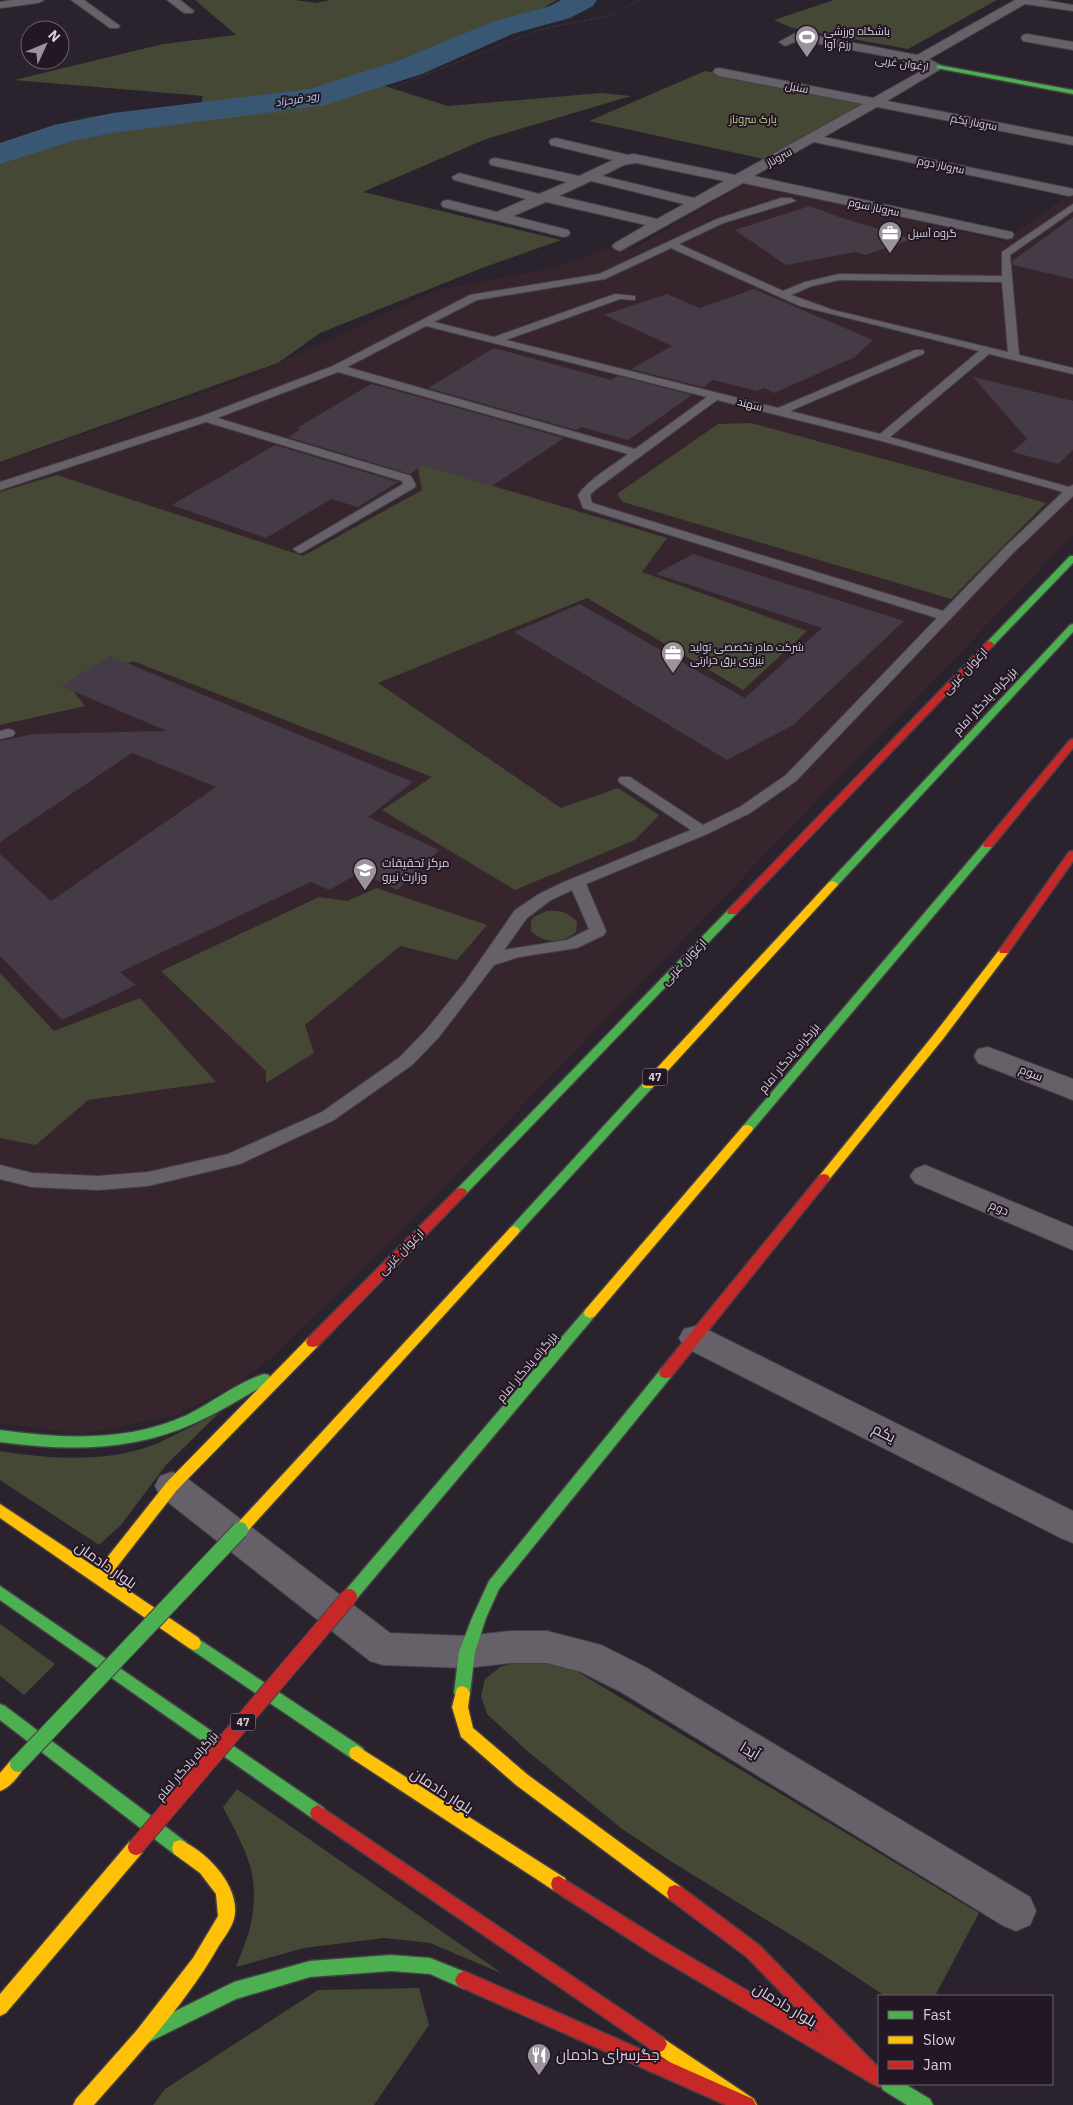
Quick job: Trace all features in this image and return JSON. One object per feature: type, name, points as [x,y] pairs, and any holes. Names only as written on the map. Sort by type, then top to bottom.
[{"type":"main road","name":"ارغوان غربی","points":[[938,67],[1073,92]]},
{"type":"main road","name":"ارغوان غربی","points":[[99,1579],[172,1486],[518,1134],[1073,558]]},
{"type":"main road","name":"بزرگراه یادگار امام","points":[[0,1784],[240,1530],[791,929],[1073,627]]},
{"type":"main road","name":"بزرگراه یادگار امام","points":[[0,2007],[980,856],[1073,742]]},
{"type":"main road","points":[[875,2075],[753,1951],[522,1780],[466,1732],[460,1707],[467,1652],[479,1618],[494,1585],[939,1036],[1073,854]]},
{"type":"main road","points":[[1049,889],[1073,866]]},
{"type":"main road","name":"ارغوان غربی","points":[[0,1436],[39,1443],[74,1444],[142,1436],[203,1413],[292,1363]]},
{"type":"main road","name":"بلوار دادمان","points":[[0,1510],[316,1728],[657,1947],[875,2075]]},
{"type":"main road","points":[[0,1592],[281,1788],[747,2105]]},
{"type":"main road","points":[[0,1711],[206,1867],[224,1891],[226,1918],[199,1964],[143,2036],[82,2105]]},
{"type":"main road","points":[[143,2036],[234,1991],[310,1969],[391,1963],[430,1966],[477,1984],[747,2105]]},
{"type":"main road","points":[[891,2085],[924,2105]]},
{"type":"street","points":[[0,6],[38,0]]},
{"type":"street","points":[[78,0],[114,26]]},
{"type":"street","points":[[173,0],[188,11]]},
{"type":"street","points":[[919,59],[1023,0],[1073,8]]},
{"type":"street","name":"ارغوان غربی","points":[[797,36],[919,59],[938,67],[910,66],[785,42],[797,36]]},
{"type":"street","points":[[1027,38],[1073,46]]},
{"type":"street","name":"سروناز","points":[[620,246],[938,67]]},
{"type":"street","name":"سنبل","points":[[719,72],[875,103]]},
{"type":"street","name":"سروناز یکم","points":[[875,103],[1073,141]]},
{"type":"street","name":"سروناز دوم","points":[[812,138],[1069,192]]},
{"type":"street","name":"سروناز سوم","points":[[556,142],[631,160],[634,158],[739,179],[1007,236]]},
{"type":"street","points":[[498,217],[619,162],[631,160]]},
{"type":"street","points":[[496,162],[696,203]]},
{"type":"street","points":[[459,177],[659,224]]},
{"type":"street","points":[[448,204],[563,234]]},
{"type":"street","name":"سوم","points":[[988,1056],[1073,1090]]},
{"type":"street","name":"دوم","points":[[925,1176],[1073,1239]]},
{"type":"street","name":"یکم","points":[[695,1338],[1073,1528]]},
{"type":"street","name":"آیدا","points":[[172,1486],[383,1649],[467,1652],[511,1647],[547,1646],[588,1657],[634,1680],[1016,1911]]},
{"type":"lane","points":[[0,486],[206,418],[337,368],[474,297],[601,277],[720,221],[781,201],[791,201]]},
{"type":"lane","points":[[1014,356],[1005,254],[1073,207]]},
{"type":"lane","points":[[671,244],[784,294],[830,312],[1073,371]]},
{"type":"lane","points":[[784,294],[809,284],[839,277],[1006,278]]},
{"type":"lane","points":[[495,340],[619,296],[631,298]]},
{"type":"lane","name":"سهند","points":[[427,323],[882,438],[1072,490]]},
{"type":"lane","points":[[882,438],[987,350]]},
{"type":"lane","points":[[779,412],[919,352]]},
{"type":"lane","points":[[337,368],[637,453]]},
{"type":"lane","points":[[715,396],[591,487],[584,495],[587,505],[945,616]]},
{"type":"lane","points":[[206,418],[407,479],[410,485],[299,549]]},
{"type":"lane","points":[[0,1172],[32,1180],[98,1183],[148,1179],[233,1159],[279,1140],[328,1116],[406,1061],[433,1033],[471,986],[521,914],[545,897],[577,882],[702,831],[745,810],[791,778],[1009,550],[1072,490]]},
{"type":"lane","points":[[626,780],[702,831]]},
{"type":"lane","points":[[487,962],[523,951],[566,947],[584,941],[598,931],[577,882]]},
{"type":"path","points":[[0,162],[83,134],[137,124],[302,111],[387,90],[540,29],[610,16],[640,0]]},
{"type":"path","points":[[0,144],[77,119],[110,115],[137,124]]},
{"type":"shaded area","name":"مرکز تحقیقات وزارت نیرو","points":[[747,183],[1003,241],[1073,192],[1073,536],[388,1245],[271,1358],[236,1385],[177,1415],[83,1434],[0,1423],[0,463],[250,376],[436,290],[555,268],[612,246],[631,250]]},
{"type":"green space","points":[[195,0],[295,0],[317,3],[330,0],[557,0],[526,18],[353,76],[448,106],[601,93],[631,96],[486,139],[363,192],[561,240],[482,268],[320,333],[278,363],[0,462],[0,148],[58,126],[201,103],[203,96],[14,80],[55,70],[70,70],[70,66],[163,44],[236,35]]},
{"type":"green space","points":[[834,0],[997,0],[908,49],[792,28],[774,20]]},
{"type":"green space","name":"پارک سروناز","points":[[705,71],[865,104],[764,159],[589,121]]},
{"type":"green space","points":[[751,423],[1046,503],[951,599],[623,502],[617,494],[718,424]]},
{"type":"green space","points":[[417,463],[667,538],[642,572],[807,631],[743,690],[587,598],[378,683],[561,808],[618,788],[659,815],[635,840],[515,890],[382,810],[432,777],[133,661],[71,688],[85,706],[0,725],[0,492],[57,475],[303,556],[422,490]]},
{"type":"green space","points":[[377,888],[487,925],[457,960],[400,946],[305,1025],[314,1053],[266,1083],[266,1071],[161,971],[319,897],[347,901]]},
{"type":"green space","points":[[546,911],[559,911],[571,916],[577,922],[576,932],[565,939],[554,941],[536,935],[531,931],[531,921],[534,917]]},
{"type":"green space","points":[[0,973],[54,1031],[140,998],[216,1082],[88,1100],[36,1145],[0,1138]]},
{"type":"green space","points":[[219,1413],[166,1465],[121,1525],[99,1545],[0,1480],[0,1451],[38,1456],[77,1458],[116,1455],[153,1445]]},
{"type":"green space","points":[[0,1624],[55,1664],[24,1695],[0,1676]]},
{"type":"green space","points":[[521,1661],[541,1661],[573,1669],[979,1913],[936,1995],[883,1995],[817,1951],[622,1829],[525,1749],[487,1714],[481,1696],[485,1679],[500,1667]]},
{"type":"green space","points":[[237,1789],[503,1974],[430,1943],[384,1938],[304,1948],[236,1967],[250,1929],[254,1905],[254,1890],[249,1862],[223,1807]]},
{"type":"green space","points":[[419,1988],[429,2025],[374,2105],[153,2105],[165,2089],[318,1990]]},
{"type":"building","points":[[810,206],[839,217],[912,239],[865,255],[856,252],[786,265],[735,230]]},
{"type":"building","points":[[1073,217],[1073,279],[1013,265],[1012,261]]},
{"type":"building","points":[[754,289],[873,340],[855,357],[774,393],[764,388],[757,391],[713,380],[703,387],[631,369],[672,346],[604,315],[667,294],[700,308]]},
{"type":"building","points":[[494,348],[611,380],[618,376],[692,395],[628,440],[581,427],[576,430],[428,388]]},
{"type":"building","points":[[973,377],[1073,401],[1073,450],[1058,464],[1012,452],[1027,439]]},
{"type":"building","points":[[371,384],[564,438],[492,486],[423,465],[410,474],[288,437],[301,429],[297,428]]},
{"type":"building","points":[[275,445],[398,482],[358,507],[331,499],[266,538],[172,505]]},
{"type":"building","points":[[693,554],[904,621],[793,725],[727,760],[514,632],[580,604],[745,698],[822,628],[656,574]]},
{"type":"building","points":[[110,656],[413,782],[368,817],[439,850],[397,890],[361,872],[329,890],[311,882],[120,972],[136,985],[62,1020],[0,956],[0,854],[51,901],[216,787],[132,753],[0,842],[0,741],[34,734],[167,731],[61,686]]},
{"type":"waterway","name":"رود فرحزاد","points":[[0,154],[66,132],[113,123],[314,98],[411,67],[502,28],[560,12],[583,0]]},
{"type":"traffic: fast","points":[[938,67],[1073,92]]},
{"type":"traffic: fast","points":[[990,644],[1073,558]]},
{"type":"traffic: fast","points":[[833,884],[1073,627]]},
{"type":"traffic: fast","points":[[747,1129],[988,845]]},
{"type":"traffic: fast","points":[[461,1192],[732,912]]},
{"type":"traffic: fast","points":[[514,1231],[648,1085]]},
{"type":"traffic: fast","points":[[349,1597],[590,1313]]},
{"type":"traffic: fast","points":[[462,1693],[467,1652],[479,1618],[494,1585],[666,1373]]},
{"type":"traffic: fast","points":[[0,1436],[68,1442],[114,1441],[136,1437],[180,1424],[264,1379]]},
{"type":"traffic: fast","points":[[18,1764],[240,1530]]},
{"type":"traffic: fast","points":[[0,1592],[318,1813]]},
{"type":"traffic: fast","points":[[194,1643],[357,1753]]},
{"type":"traffic: fast","points":[[0,1711],[180,1848]]},
{"type":"traffic: fast","points":[[143,2036],[234,1991],[310,1969],[391,1963],[430,1966],[464,1980]]},
{"type":"traffic: fast","points":[[891,2085],[924,2105]]},
{"type":"traffic: slow","points":[[648,1085],[833,884]]},
{"type":"traffic: slow","points":[[824,1178],[939,1036],[1004,951]]},
{"type":"traffic: slow","points":[[590,1313],[747,1129]]},
{"type":"traffic: slow","points":[[240,1530],[514,1231]]},
{"type":"traffic: slow","points":[[99,1579],[172,1486],[313,1342]]},
{"type":"traffic: slow","points":[[0,1510],[194,1643]]},
{"type":"traffic: slow","points":[[462,1693],[460,1707],[466,1732],[522,1780],[675,1893]]},
{"type":"traffic: slow","points":[[357,1753],[559,1884]]},
{"type":"traffic: slow","points":[[0,1784],[18,1764]]},
{"type":"traffic: slow","points":[[0,2007],[136,1847]]},
{"type":"traffic: slow","points":[[82,2105],[143,2036],[199,1964],[226,1918],[224,1891],[206,1867],[180,1848]]},
{"type":"traffic: slow","points":[[658,2044],[748,2105]]},
{"type":"traffic: jam","points":[[732,912],[990,644]]},
{"type":"traffic: jam","points":[[988,845],[1073,742]]},
{"type":"traffic: jam","points":[[1004,951],[1073,854]]},
{"type":"traffic: jam","points":[[666,1373],[824,1178]]},
{"type":"traffic: jam","points":[[313,1342],[461,1192]]},
{"type":"traffic: jam","points":[[136,1847],[349,1597]]},
{"type":"traffic: jam","points":[[318,1813],[658,2044]]},
{"type":"traffic: jam","points":[[559,1884],[657,1947],[878,2077]]},
{"type":"traffic: jam","points":[[675,1893],[753,1951],[870,2072]]},
{"type":"traffic: jam","points":[[464,1980],[747,2105]]},
{"type":"place","name":"باشگاه ورزشی رزم آوا","points":[[807,58]]},
{"type":"place","name":"گروه آسیل","points":[[890,254]]},
{"type":"place","name":"شرکت مادر تخصصی تولید نیروی برق حرارتی","points":[[673,674]]},
{"type":"place","name":"مرکز تحقیقات وزارت نیرو","points":[[365,891]]},
{"type":"place","name":"جگرسرای دادمان","points":[[539,2076]]}]
